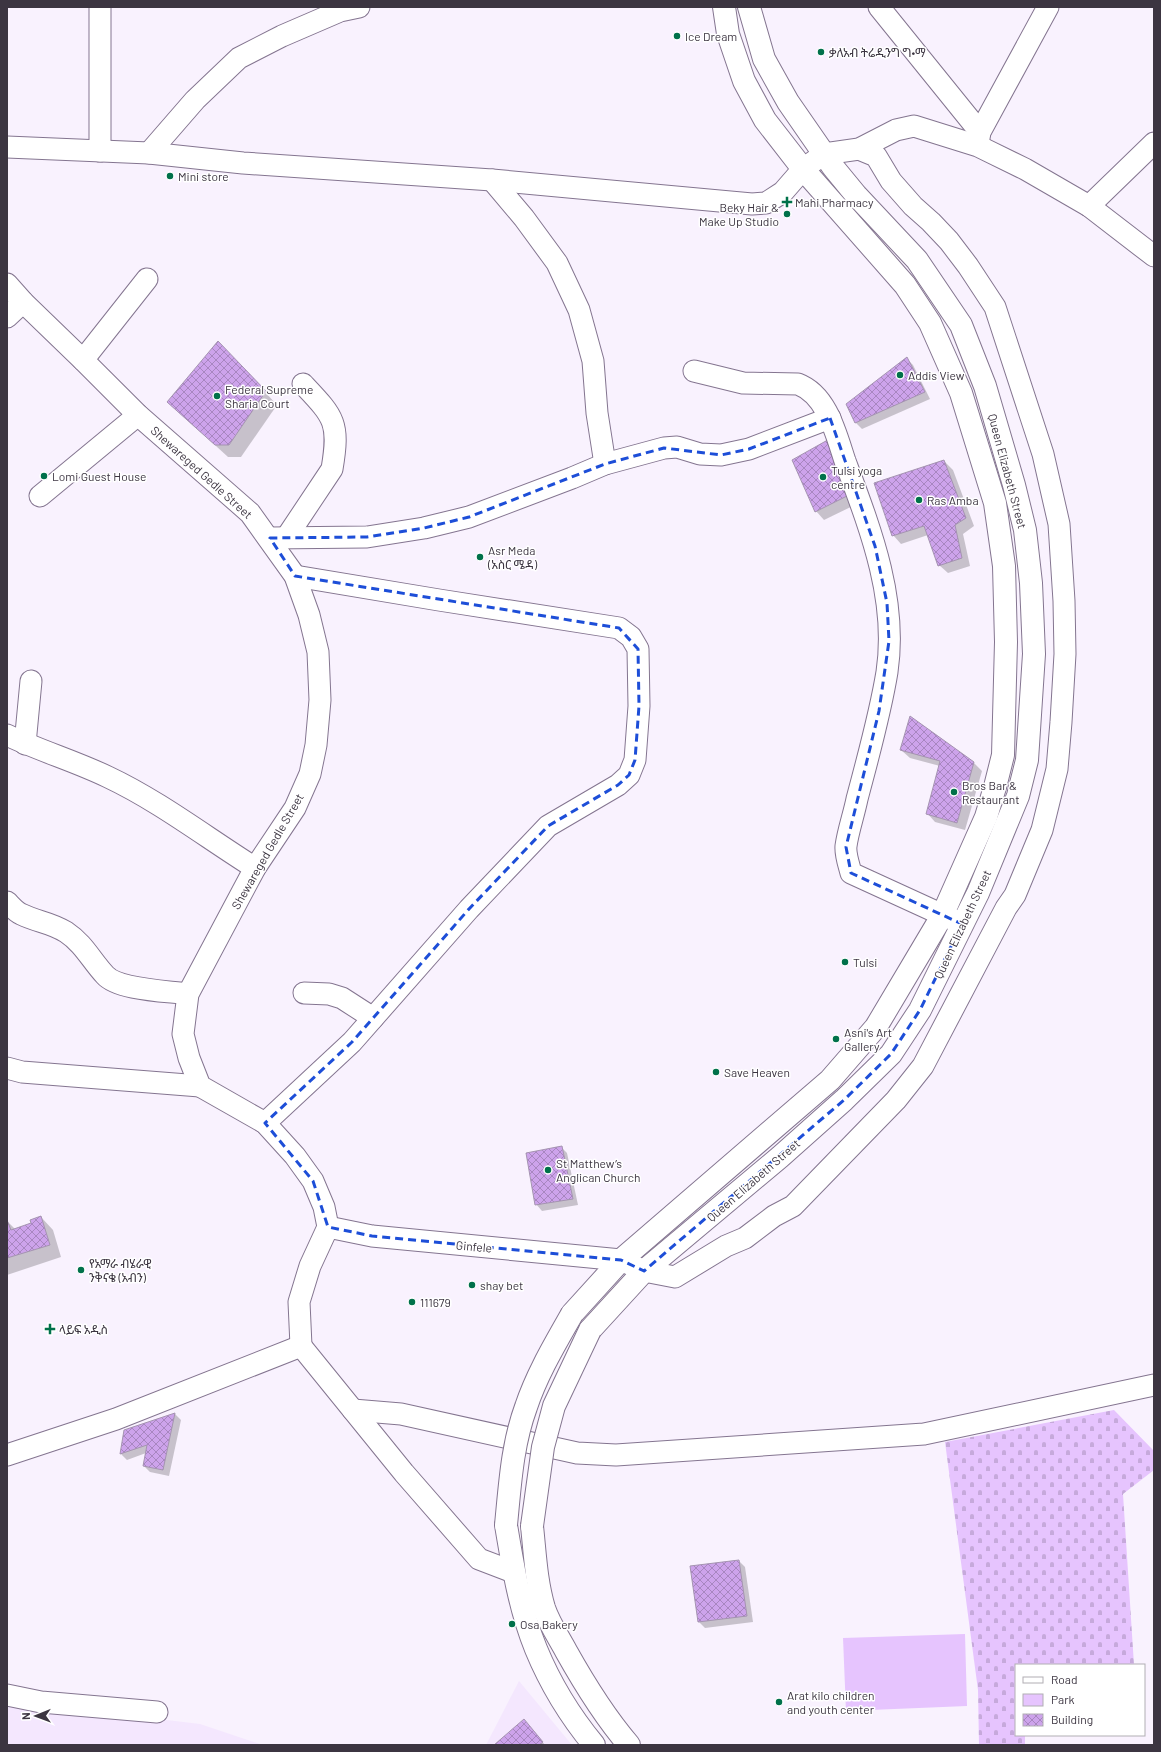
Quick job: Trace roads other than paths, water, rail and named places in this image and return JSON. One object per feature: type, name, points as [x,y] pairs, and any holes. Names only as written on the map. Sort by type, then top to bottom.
[{"type":"main road","name":"Queen Elizabeth Street","points":[[594,1745],[562,1701],[536,1649],[513,1572],[506,1525],[512,1460],[525,1408],[543,1366],[572,1314],[621,1260],[830,1080],[876,1027],[942,916],[986,818],[996,787],[1003,755],[1006,642],[1004,566],[995,502],[961,393],[930,323],[905,285],[802,169],[765,120],[744,81],[728,34],[724,7]]},
{"type":"main road","name":"Queen Elizabeth Street","points":[[629,1745],[613,1727],[584,1683],[556,1634],[545,1609],[538,1579],[532,1526],[543,1447],[554,1406],[590,1330],[644,1272],[780,1158],[844,1100],[891,1054],[920,1010],[978,893],[1018,796],[1027,760],[1034,654],[1031,583],[1025,530],[1014,485],[985,386],[961,325],[917,260],[856,195],[824,154],[788,102],[764,59],[750,7]]},
{"type":"street","points":[[100,7],[100,151]]},
{"type":"street","points":[[149,153],[195,100],[239,58],[282,36],[340,11],[360,7]]},
{"type":"street","points":[[879,7],[979,139],[1025,169],[1088,206],[1154,256]]},
{"type":"street","points":[[979,139],[1048,7]]},
{"type":"street","points":[[7,147],[149,153],[243,163],[492,180],[752,204],[766,203],[783,192],[802,169],[824,154],[859,149],[896,130],[914,126],[979,139]]},
{"type":"street","points":[[1088,206],[1154,143]]},
{"type":"street","points":[[621,1260],[644,1272],[675,1277],[726,1246],[745,1238],[774,1216],[793,1206],[896,1100],[923,1066],[1006,908],[1015,895],[1042,830],[1056,769],[1061,722],[1065,654],[1064,601],[1059,524],[1043,454],[1019,376],[994,307],[968,266],[949,241],[913,206],[891,181],[876,156],[859,149]]},
{"type":"street","points":[[492,180],[524,218],[557,264],[579,310],[593,361],[597,413],[605,464]]},
{"type":"street","points":[[83,360],[147,279]]},
{"type":"street","name":"Shewareged Gedle Street","points":[[7,284],[23,302],[138,415],[278,538],[295,576],[309,615],[318,652],[320,700],[316,745],[310,774],[295,808],[255,868],[188,994],[184,1034],[189,1058],[200,1086]]},
{"type":"street","points":[[7,316],[23,302]]},
{"type":"street","points":[[694,371],[743,383],[798,384],[806,387],[817,396],[830,418],[875,546],[887,603],[889,641],[887,672],[846,847],[851,873],[962,924]]},
{"type":"street","points":[[278,538],[332,469],[334,458],[334,422],[328,410],[303,384]]},
{"type":"street","points":[[40,496],[138,415]]},
{"type":"street","points":[[278,538],[367,537],[424,528],[469,517],[605,464],[664,448],[677,447],[700,454],[728,453],[749,449],[830,418]]},
{"type":"street","points":[[265,1123],[352,1042],[468,909],[548,826],[618,785],[629,775],[635,760],[639,706],[638,649],[630,637],[619,628],[295,576]]},
{"type":"street","points":[[31,681],[16,740],[108,776],[255,868]]},
{"type":"street","points":[[7,902],[19,913],[34,919],[49,922],[66,932],[82,944],[106,976],[119,985],[188,994]]},
{"type":"street","points":[[304,993],[329,994],[342,998],[373,1018]]},
{"type":"street","points":[[7,1068],[22,1072],[200,1086],[265,1123],[295,1156],[313,1181],[324,1207],[328,1227],[310,1266],[299,1302],[301,1346],[404,1473],[479,1559],[513,1572]]},
{"type":"street","name":"Ginfele","points":[[328,1227],[372,1236],[621,1260]]},
{"type":"street","points":[[7,1455],[116,1418],[301,1346]]},
{"type":"street","points":[[353,1410],[401,1414],[577,1453],[616,1455],[924,1434],[1154,1385]]},
{"type":"street","points":[[7,1695],[41,1702],[157,1712]]},
{"type":"place","name":"Ice Dream","points":[[677,36]]},
{"type":"place","name":"ቃለአብ ትሬዲንግ ግ•ማ","points":[[821,52]]},
{"type":"place","name":"Mini store","points":[[170,176]]},
{"type":"place","name":"Mahi Pharmacy","points":[[787,202]]},
{"type":"place","name":"Beky Hair & Make Up Studio","points":[[787,214]]},
{"type":"place","name":"Addis View","points":[[900,375]]},
{"type":"place","name":"Federal Supreme Sharia Court","points":[[217,396]]},
{"type":"place","name":"Lomi Guest House","points":[[44,476]]},
{"type":"place","name":"Tulsi yoga centre","points":[[823,477]]},
{"type":"place","name":"Ras Amba","points":[[919,500]]},
{"type":"place","name":"Asr Meda (አስር ሜዳ)","points":[[480,557]]},
{"type":"place","name":"Bros Bar & Restaurant","points":[[954,792]]},
{"type":"place","name":"Tulsi","points":[[845,962]]},
{"type":"place","name":"Asni's Art Gallery","points":[[836,1039]]},
{"type":"place","name":"Save Heaven","points":[[716,1072]]},
{"type":"place","name":"St Matthew’s Anglican Church","points":[[548,1170]]},
{"type":"place","name":"የአማራ ብሄራዊ ንቅናቄ (አብን)","points":[[81,1270]]},
{"type":"place","name":"shay bet","points":[[472,1285]]},
{"type":"place","name":"111679","points":[[412,1302]]},
{"type":"place","name":"ላይፍ አዲስ","points":[[50,1329]]},
{"type":"place","name":"Osa Bakery","points":[[512,1624]]},
{"type":"place","name":"Arat kilo children and youth center","points":[[779,1702]]}]
